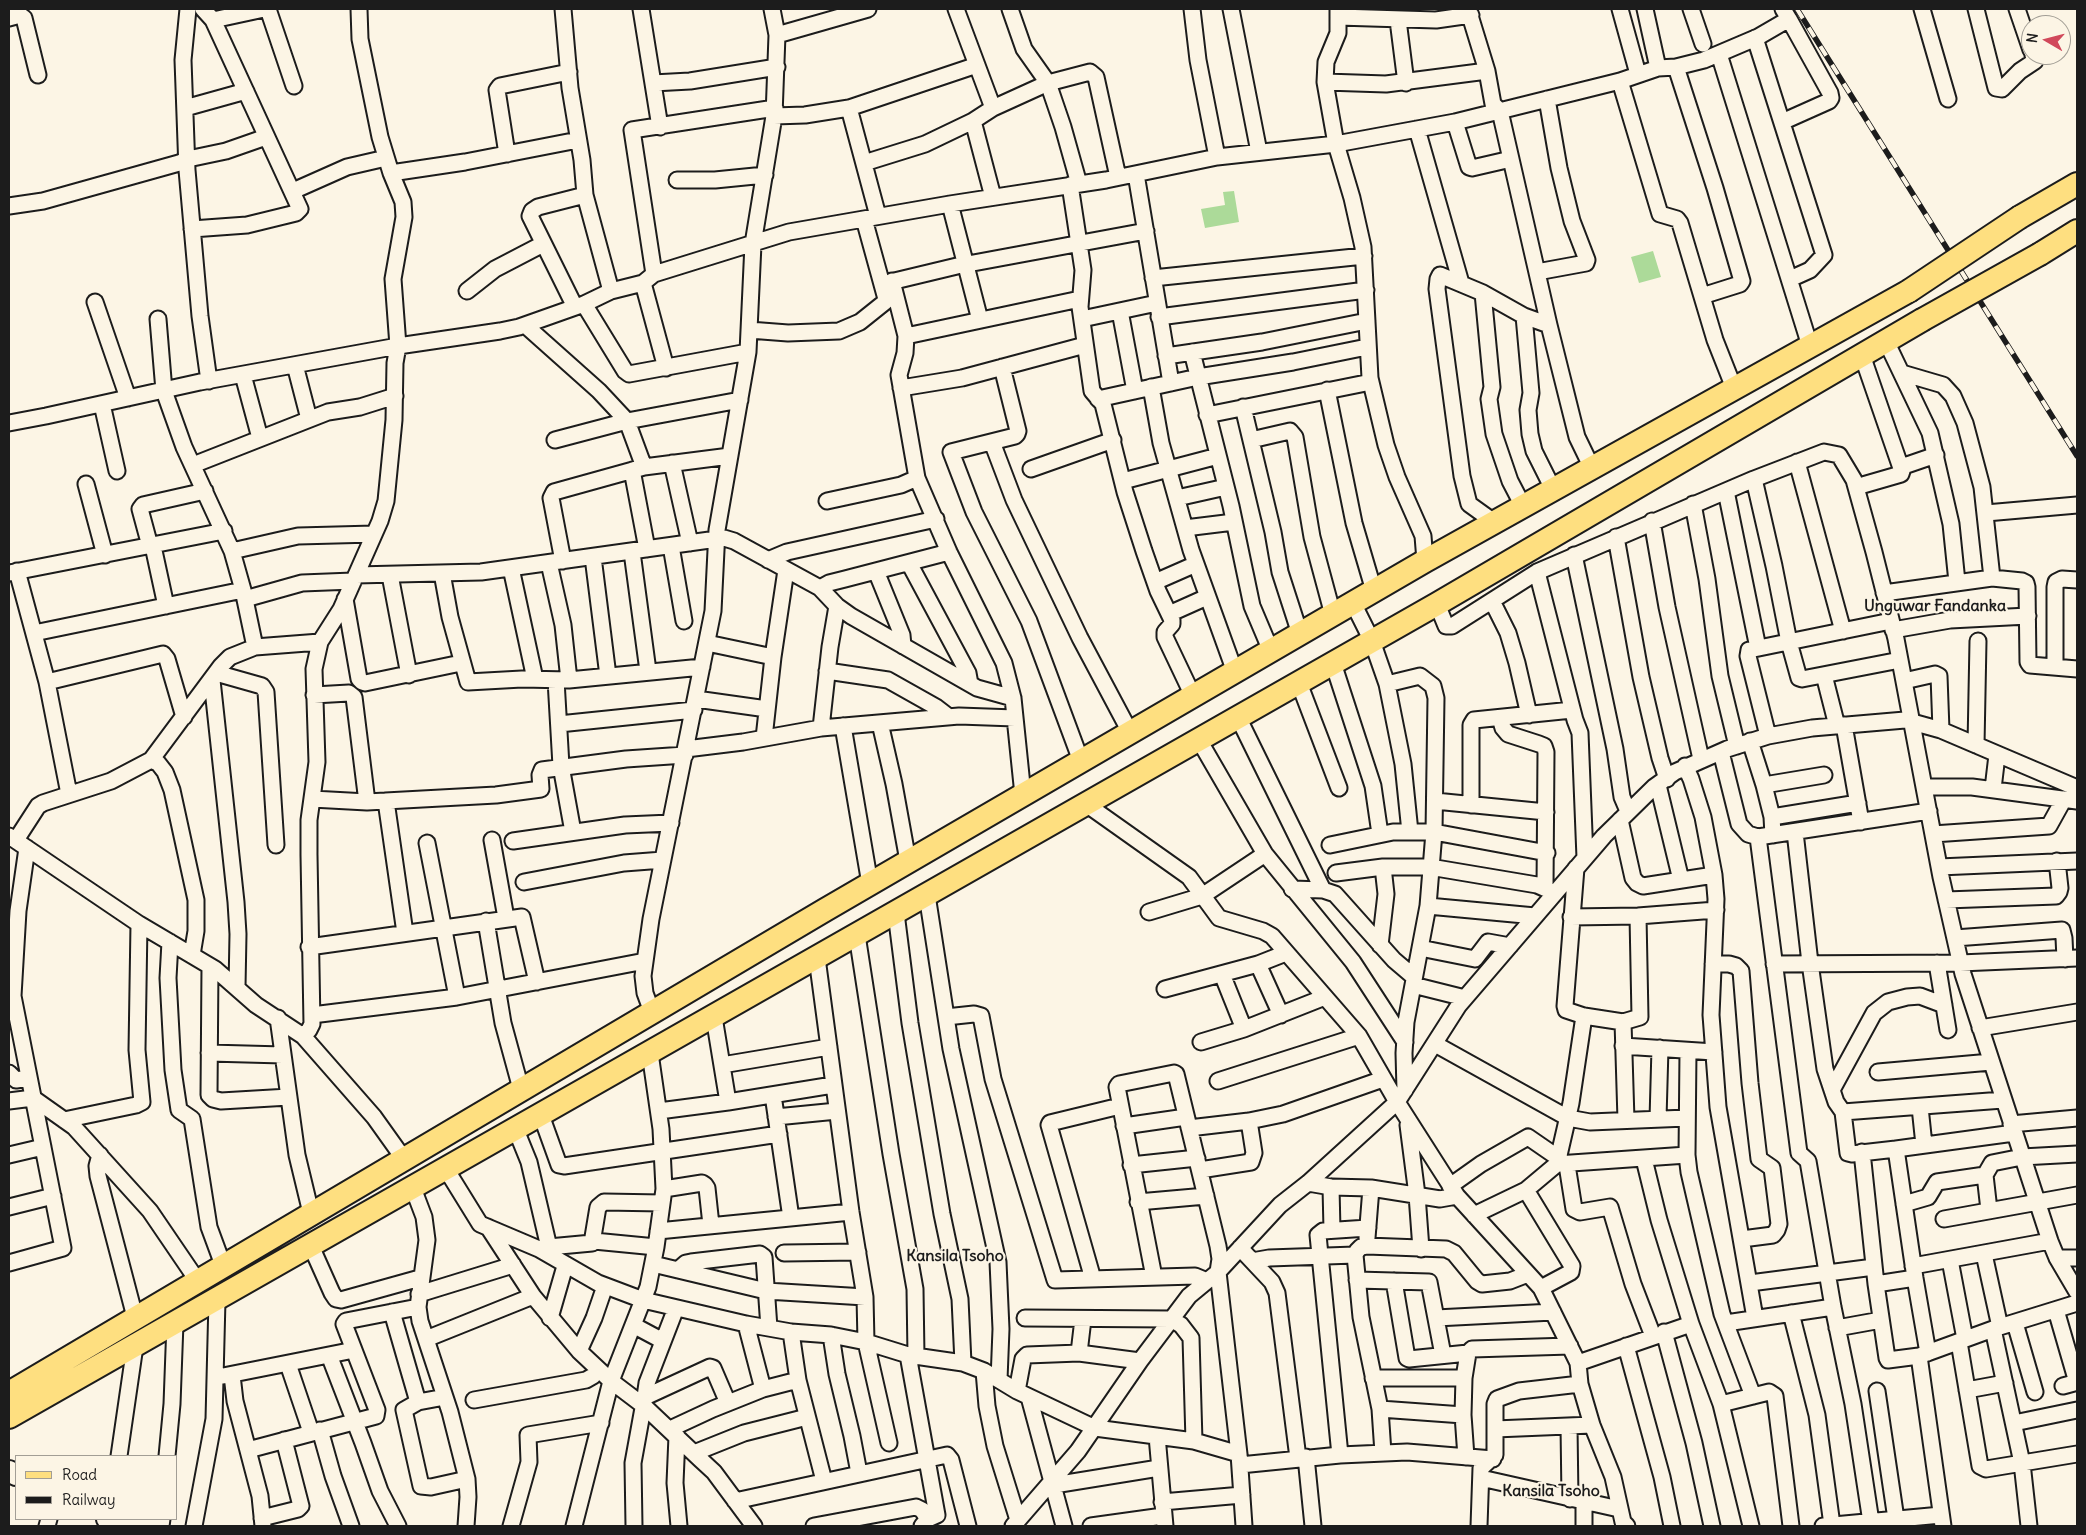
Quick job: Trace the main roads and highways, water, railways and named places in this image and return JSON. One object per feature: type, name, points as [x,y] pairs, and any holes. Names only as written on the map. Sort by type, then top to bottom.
[{"type":"main road","points":[[9,1393],[521,1089],[1130,732],[1425,561],[1909,291],[2020,217],[2077,184]]},
{"type":"main road","points":[[9,1417],[1437,604],[2077,231]]},
{"type":"main road","points":[[109,1520],[122,1526]]},
{"type":"main road","points":[[135,1520],[148,1526]]},
{"type":"railway","points":[[1797,9],[2077,456]]},
{"type":"district","name":"Unguwar Fandanka","points":[[1935,606]]},
{"type":"district","name":"Kansila Tsoho","points":[[955,1256]]},
{"type":"district","name":"Kansila Tsoho","points":[[1551,1491]]}]
